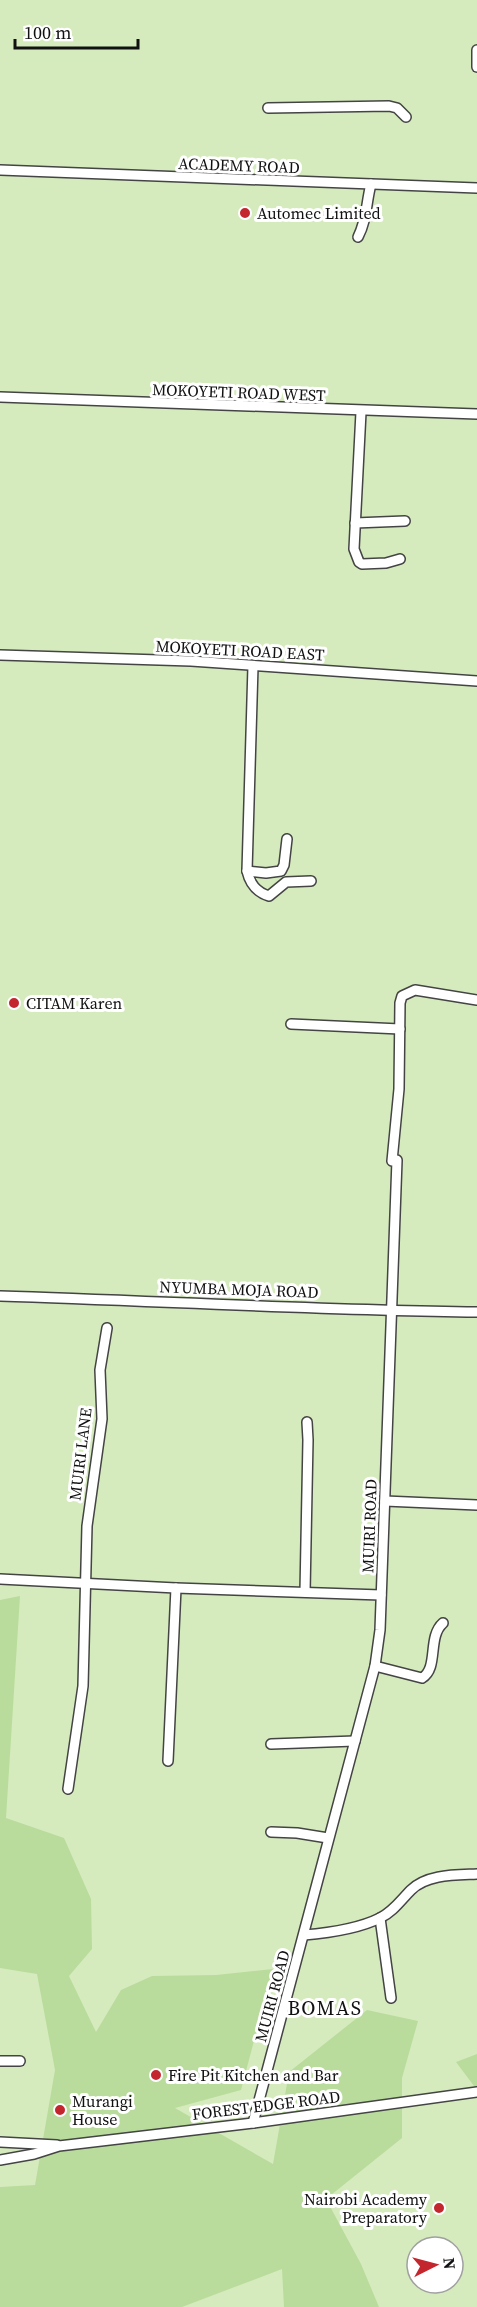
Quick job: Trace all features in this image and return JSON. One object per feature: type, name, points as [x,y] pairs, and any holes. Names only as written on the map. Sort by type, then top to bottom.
[{"type":"street","points":[[477,50],[477,68]]},
{"type":"street","points":[[268,108],[389,106],[397,108],[406,117]]},
{"type":"street","name":"ACADEMY ROAD","points":[[0,170],[477,188]]},
{"type":"street","points":[[358,237],[365,224],[365,202],[371,184]]},
{"type":"street","name":"MOKOYETI ROAD WEST","points":[[0,397],[361,412],[477,414]]},
{"type":"street","points":[[361,412],[354,549],[359,562],[376,564],[400,559]]},
{"type":"street","points":[[355,523],[405,521]]},
{"type":"street","name":"MOKOYETI ROAD EAST","points":[[0,655],[191,661],[477,681]]},
{"type":"street","points":[[253,666],[247,871],[250,884],[266,896],[272,894],[286,882],[311,881]]},
{"type":"street","points":[[247,871],[266,873],[281,871],[284,865],[287,839]]},
{"type":"street","name":"MUIRI ROAD","points":[[252,2123],[375,1666],[385,1501],[396,1160],[392,1161],[399,1089],[400,1003],[402,996],[415,990],[477,999]]},
{"type":"street","points":[[291,1024],[400,1029]]},
{"type":"street","name":"NYUMBA MOJA ROAD","points":[[0,1296],[392,1311],[477,1312]]},
{"type":"street","name":"MUIRI LANE","points":[[68,1789],[83,1686],[87,1526],[102,1419],[100,1370],[107,1328]]},
{"type":"street","points":[[304,1592],[307,1422]]},
{"type":"street","points":[[385,1501],[477,1504]]},
{"type":"street","points":[[0,1579],[381,1595]]},
{"type":"street","points":[[168,1761],[176,1588]]},
{"type":"street","points":[[375,1666],[422,1678],[426,1676],[438,1627],[443,1623]]},
{"type":"street","points":[[272,1744],[355,1741]]},
{"type":"street","points":[[271,1832],[328,1838]]},
{"type":"street","points":[[304,1935],[354,1926],[380,1918],[420,1883],[431,1879],[477,1874]]},
{"type":"street","points":[[380,1918],[391,1998]]},
{"type":"street","points":[[0,2061],[20,2061]]},
{"type":"street","name":"FOREST EDGE ROAD","points":[[0,2160],[34,2154],[59,2146],[252,2123],[477,2092]]},
{"type":"street","name":"FOREST EDGE ROAD","points":[[0,2142],[38,2142],[59,2146]]},
{"type":"green space","points":[[0,0],[477,0],[477,2307],[0,2307]]},
{"type":"green space","points":[[20,1596],[6,1818],[64,1838],[91,1899],[92,1949],[69,1976],[96,2032],[121,1990],[152,1976],[216,1975],[273,1969],[241,2090],[175,2108],[273,2164],[289,2072],[367,2010],[418,2021],[402,2078],[402,2138],[326,2199],[361,2264],[379,2307],[284,2307],[282,2269],[182,2307],[0,2307],[0,2187],[35,2185],[55,2070],[37,1974],[0,1968],[0,1600]]},
{"type":"green space","points":[[477,2054],[477,2090],[456,2062]]},
{"type":"place","name":"Automec Limited","points":[[245,213]]},
{"type":"place","name":"CITAM Karen","points":[[14,1003]]},
{"type":"place","name":"Fire Pit Kitchen and Bar","points":[[156,2075]]},
{"type":"place","name":"Murangi House","points":[[60,2110]]},
{"type":"place","name":"Nairobi Academy Preparatory","points":[[439,2208]]},
{"type":"district","name":"BOMAS","points":[[325,2008]]}]
